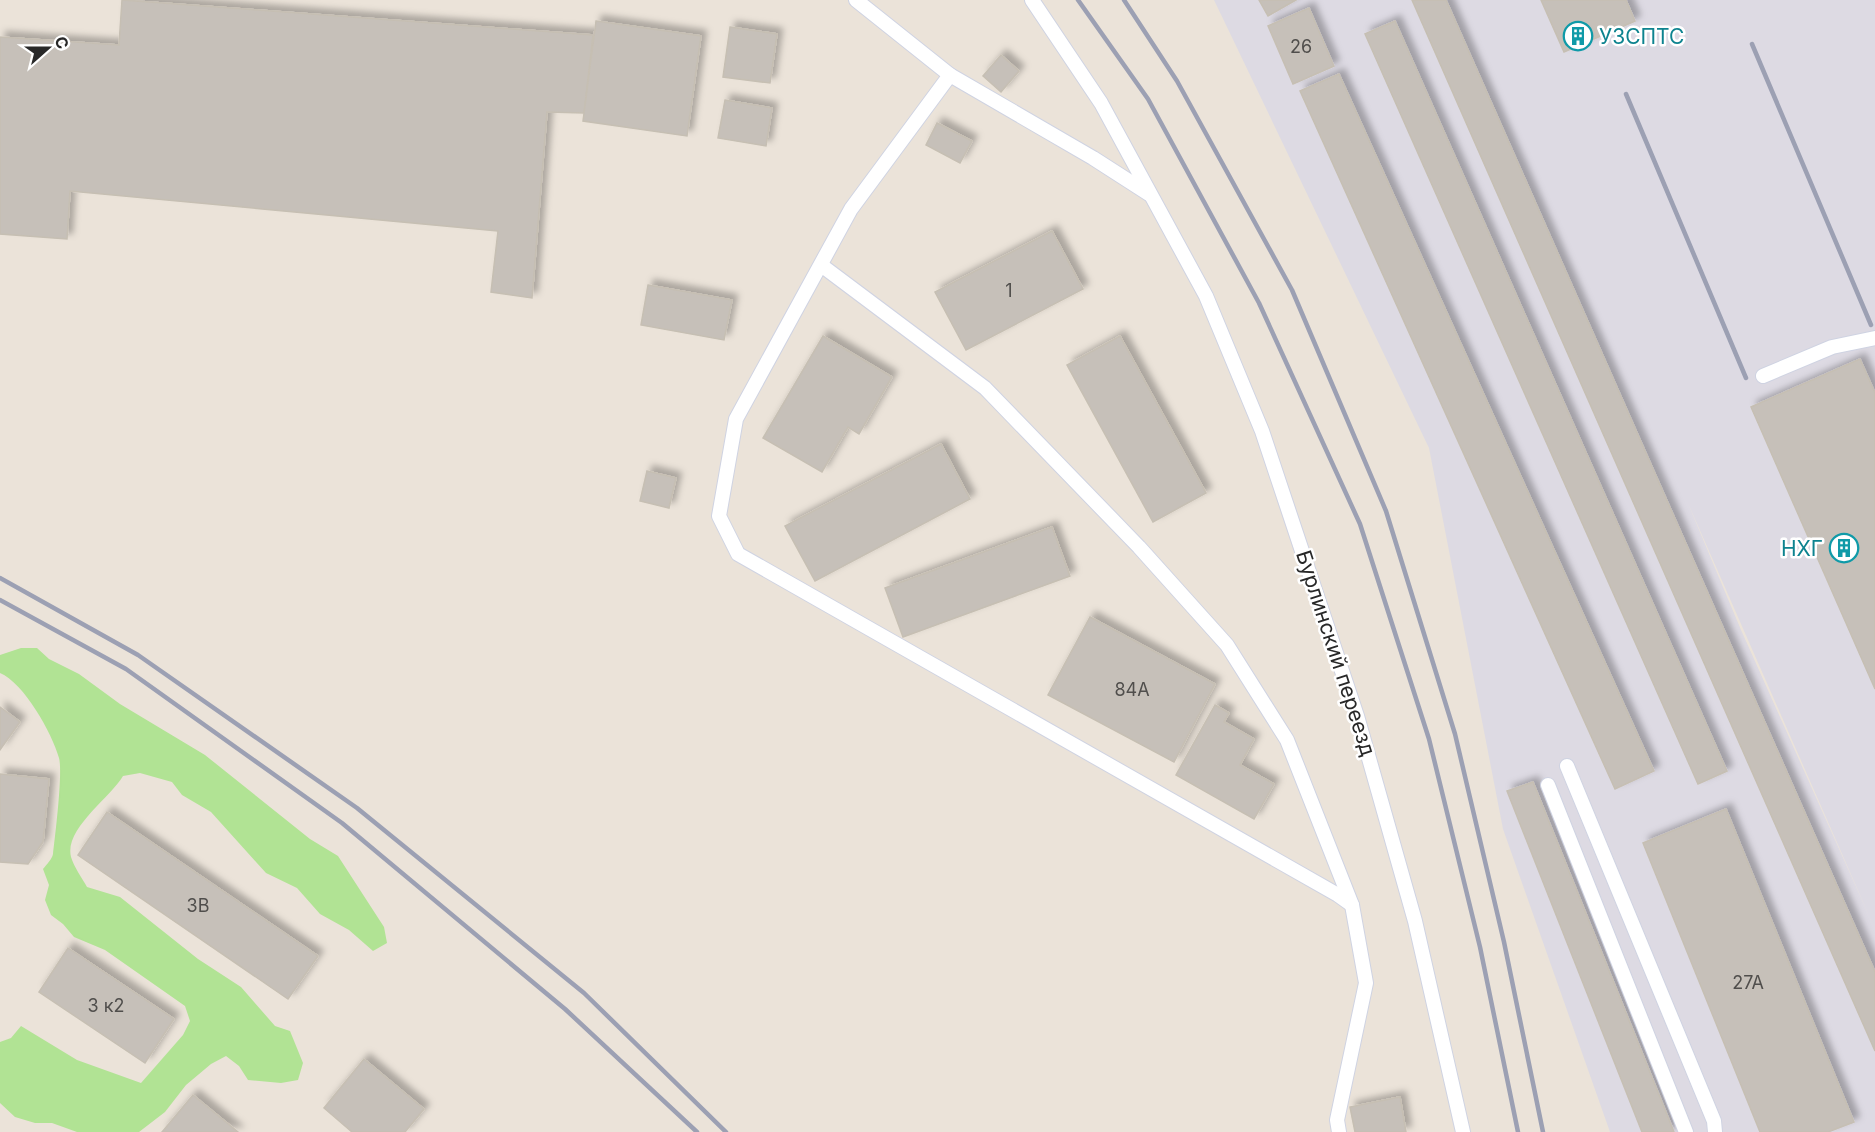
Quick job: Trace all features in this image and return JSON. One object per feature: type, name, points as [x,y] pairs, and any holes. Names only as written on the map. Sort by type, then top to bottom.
[{"type":"lane","points":[[856,0],[950,75],[1093,158],[1150,195]]},
{"type":"lane","name":"Бурлинский переезд","points":[[1032,0],[1101,103],[1206,296],[1262,431],[1312,575],[1357,716],[1415,921],[1463,1132]]},
{"type":"lane","points":[[950,75],[851,210],[736,419],[719,516],[738,554],[1352,905]]},
{"type":"lane","points":[[821,265],[985,388],[1139,547],[1227,645],[1287,740],[1352,905],[1366,983],[1337,1120],[1339,1132]]},
{"type":"lane","points":[[1763,376],[1832,347],[1875,338]]},
{"type":"lane","points":[[1567,766],[1710,1111],[1715,1132]]},
{"type":"lane","points":[[1548,784],[1686,1132]]},
{"type":"shaded area","points":[[1214,0],[1875,0],[1875,1132],[1610,1132],[1503,829],[1429,448]],"holes":[[[1687,501],[1871,920],[1741,630]]]},
{"type":"green space","points":[[21,648],[37,648],[49,659],[79,674],[120,704],[205,755],[310,839],[338,856],[384,927],[387,943],[373,951],[349,930],[320,914],[297,888],[266,873],[211,812],[182,795],[172,782],[140,773],[123,776],[74,836],[71,857],[87,887],[120,897],[198,959],[241,987],[275,1026],[290,1031],[303,1063],[298,1080],[281,1083],[248,1080],[239,1066],[226,1056],[211,1064],[186,1085],[165,1112],[139,1132],[77,1132],[52,1123],[35,1123],[15,1117],[0,1103],[0,1042],[11,1038],[21,1026],[77,1060],[141,1083],[183,1035],[190,1021],[185,1006],[105,950],[74,937],[51,915],[45,900],[49,885],[43,869],[53,854],[60,765],[55,748],[36,710],[18,687],[0,673],[0,655]]},
{"type":"building","points":[[122,0],[593,35],[584,113],[547,112],[532,298],[491,292],[498,231],[70,191],[67,239],[0,234],[0,37],[119,45]]},
{"type":"building","points":[[1259,0],[1296,0],[1268,16]]},
{"type":"building","points":[[1412,0],[1446,0],[1875,972],[1875,1051]]},
{"type":"building","name":"УЗСПТС","points":[[1541,0],[1626,0],[1635,21],[1564,52]]},
{"type":"building","points":[[1309,8],[1334,66],[1293,84],[1268,26]]},
{"type":"building","points":[[596,21],[701,36],[687,136],[583,121]]},
{"type":"building","points":[[1395,21],[1727,771],[1698,784],[1365,34]]},
{"type":"building","points":[[730,27],[777,34],[770,83],[723,77]]},
{"type":"building","points":[[1001,55],[1019,71],[1001,92],[983,76]]},
{"type":"building","points":[[1339,74],[1654,771],[1615,789],[1300,91]]},
{"type":"building","points":[[725,100],[772,108],[766,146],[718,138]]},
{"type":"building","points":[[937,123],[972,141],[960,163],[926,145]]},
{"type":"building","points":[[1052,231],[1083,289],[966,350],[935,292]]},
{"type":"building","points":[[648,285],[732,300],[724,340],[641,325]]},
{"type":"building","points":[[823,336],[892,377],[859,434],[848,427],[822,472],[763,438]]},
{"type":"building","points":[[1120,336],[1206,493],[1153,522],[1067,365]]},
{"type":"building","name":"НХГ","points":[[1860,359],[1875,393],[1875,689],[1751,407]]},
{"type":"building","points":[[941,444],[970,499],[815,581],[785,526]]},
{"type":"building","points":[[647,471],[676,478],[669,508],[640,501]]},
{"type":"building","points":[[1052,527],[1070,576],[903,637],[885,588]]},
{"type":"building","points":[[1090,617],[1215,684],[1174,762],[1048,695]]},
{"type":"building","points":[[1215,705],[1229,713],[1224,722],[1254,739],[1240,765],[1274,784],[1254,819],[1176,775]]},
{"type":"building","points":[[0,707],[20,722],[0,750]]},
{"type":"building","points":[[0,774],[49,779],[43,842],[28,864],[0,862]]},
{"type":"building","points":[[1533,782],[1674,1132],[1642,1132],[1507,791]]},
{"type":"building","points":[[1726,809],[1854,1122],[1828,1132],[1760,1132],[1643,843]]},
{"type":"building","points":[[107,812],[318,956],[288,999],[78,855]]},
{"type":"building","points":[[68,948],[174,1019],[145,1063],[39,992]]},
{"type":"building","points":[[364,1059],[424,1109],[405,1132],[352,1132],[324,1108]]},
{"type":"building","points":[[193,1095],[238,1132],[162,1132]]},
{"type":"building","points":[[1400,1097],[1406,1132],[1355,1132],[1350,1107]]},
{"type":"railway","points":[[1078,0],[1148,99],[1259,303],[1360,524],[1429,739],[1480,947],[1518,1132]]},
{"type":"railway","points":[[1124,0],[1177,81],[1292,290],[1386,511],[1455,734],[1504,942],[1543,1132]]},
{"type":"railway","points":[[1752,44],[1871,325]]},
{"type":"railway","points":[[1626,94],[1746,378]]},
{"type":"railway","points":[[0,578],[138,655],[357,808],[584,993],[726,1132]]},
{"type":"railway","points":[[0,600],[126,669],[342,823],[565,1009],[697,1132]]},
{"type":"place","name":"УЗСПТС","points":[[1578,36]]},
{"type":"place","name":"НХГ","points":[[1844,548]]}]
